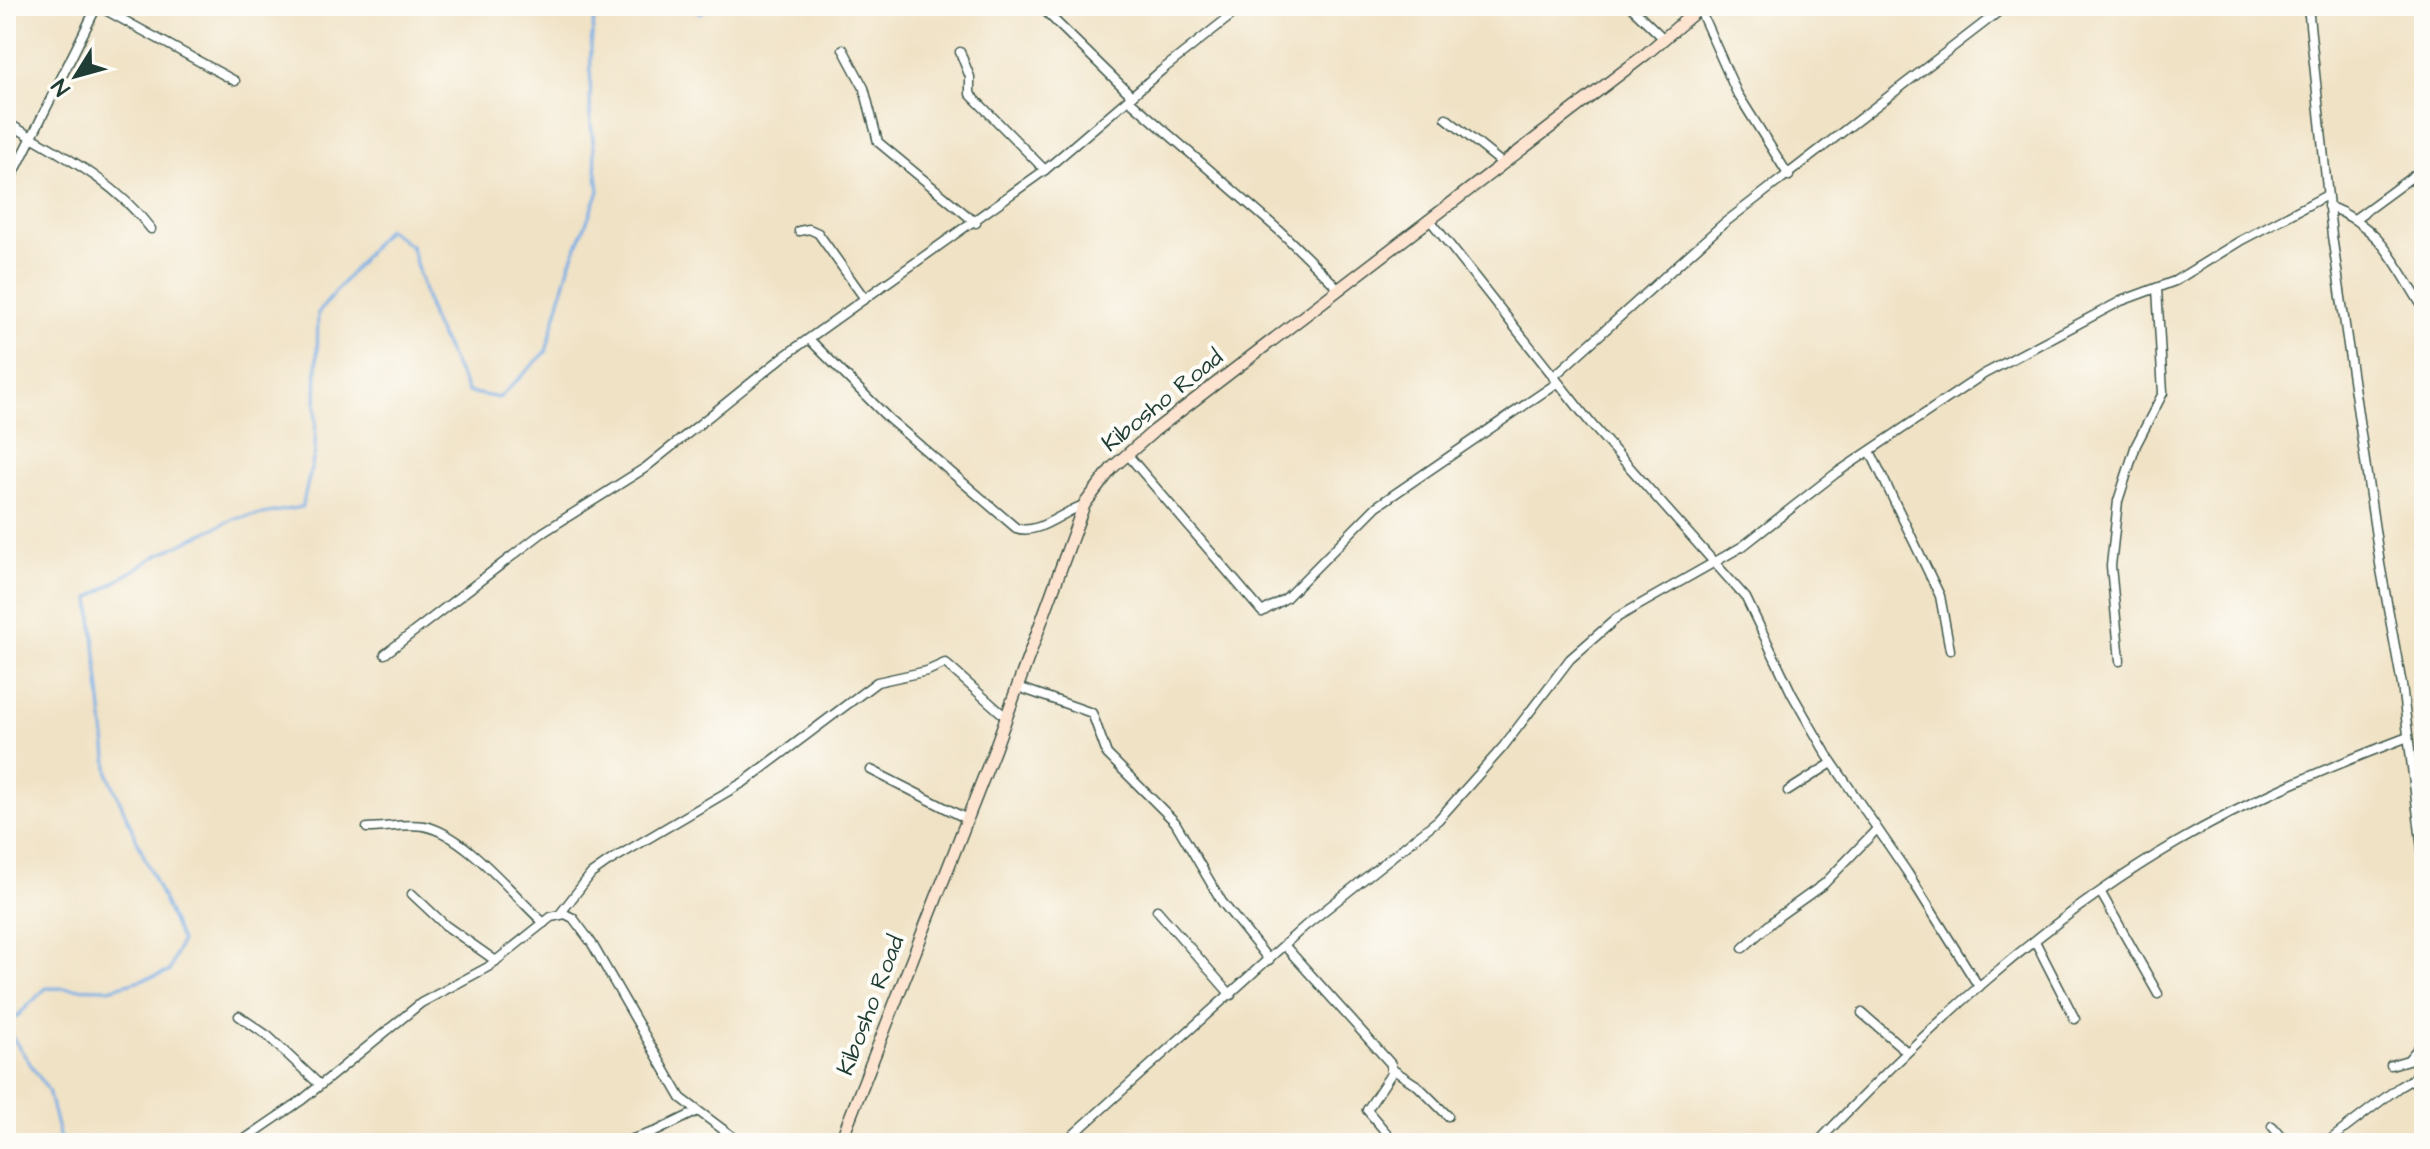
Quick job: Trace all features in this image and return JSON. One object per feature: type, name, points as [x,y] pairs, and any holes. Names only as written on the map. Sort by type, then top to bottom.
[{"type":"street","points":[[6,189],[97,6],[235,81]]},
{"type":"street","points":[[1040,6],[1130,98],[1281,232],[1339,289]]},
{"type":"street","points":[[385,654],[542,533],[645,468],[809,339],[976,223],[1243,6]]},
{"type":"street","points":[[1630,6],[1664,39]]},
{"type":"street","points":[[1127,454],[1262,612],[1286,598],[1377,506],[1555,380],[1723,224],[2006,6]]},
{"type":"street","points":[[2308,6],[2328,206],[2408,737],[2424,866]]},
{"type":"street","points":[[1701,7],[1745,106],[1789,176]]},
{"type":"street","name":"Kibosho Road","points":[[840,1143],[1007,718],[1084,505],[1127,454],[1664,39],[1701,7]]},
{"type":"street","points":[[843,49],[864,88],[878,142],[976,223]]},
{"type":"street","points":[[960,52],[970,77],[970,94],[1045,170]]},
{"type":"street","points":[[1446,118],[1502,163]]},
{"type":"street","points":[[6,122],[121,194],[151,229]]},
{"type":"street","points":[[2356,218],[2424,168]]},
{"type":"street","points":[[1064,1143],[1284,945],[1438,820],[1503,747],[1570,659],[1595,635],[1647,599],[1717,563],[1870,451],[1984,374],[2121,301],[2157,288],[2327,195]]},
{"type":"street","points":[[2328,206],[2356,218],[2376,234],[2424,309]]},
{"type":"street","points":[[1430,220],[1555,380],[1643,484],[1717,563],[1755,613],[1786,683],[1832,763],[1907,872],[1979,987]]},
{"type":"street","points":[[799,231],[809,229],[818,233],[865,299]]},
{"type":"street","points":[[2120,661],[2111,566],[2118,501],[2136,445],[2163,393],[2157,288]]},
{"type":"street","points":[[809,339],[889,419],[1016,528],[1037,529],[1066,510],[1084,505]]},
{"type":"street","points":[[1870,451],[1940,596],[1950,650]]},
{"type":"street","points":[[239,1143],[320,1085],[421,1003],[496,961],[560,914],[591,874],[744,782],[877,682],[927,671],[945,663],[1007,718]]},
{"type":"street","points":[[1018,687],[1092,713],[1107,754],[1175,822],[1222,902],[1269,960]]},
{"type":"street","points":[[1817,1143],[1906,1051],[1979,987],[2101,893],[2173,844],[2236,811],[2408,737]]},
{"type":"street","points":[[1788,791],[1832,763]]},
{"type":"street","points":[[871,770],[967,819]]},
{"type":"street","points":[[367,828],[422,826],[441,831],[470,851],[544,923]]},
{"type":"street","points":[[1743,948],[1792,905],[1824,884],[1876,830]]},
{"type":"street","points":[[2101,893],[2158,994]]},
{"type":"street","points":[[412,894],[445,925],[496,961]]},
{"type":"street","points":[[1157,910],[1231,995]]},
{"type":"street","points":[[560,914],[573,918],[591,942],[681,1098],[741,1143]]},
{"type":"street","points":[[2036,943],[2075,1019]]},
{"type":"street","points":[[1284,945],[1348,1019],[1387,1058],[1392,1069],[1418,1086],[1448,1116]]},
{"type":"street","points":[[1862,1013],[1906,1051]]},
{"type":"street","points":[[239,1016],[268,1036],[320,1085]]},
{"type":"street","points":[[2391,1065],[2408,1060],[2424,1041]]},
{"type":"street","points":[[1392,1069],[1367,1110],[1395,1143]]},
{"type":"street","points":[[2326,1143],[2399,1087],[2424,1072]]},
{"type":"street","points":[[620,1143],[657,1131],[696,1112]]},
{"type":"street","points":[[2272,1126],[2287,1143]]},
{"type":"waterway","points":[[6,1027],[46,988],[109,989],[169,972],[181,941],[109,776],[90,598],[158,555],[234,519],[302,507],[315,452],[318,313],[387,229],[411,246],[432,319],[468,392],[499,398],[546,352],[569,266],[599,191],[590,115],[591,44],[596,6]]},
{"type":"waterway","points":[[683,6],[701,13],[709,6]]},
{"type":"waterway","points":[[6,1028],[48,1090],[61,1143]]}]
